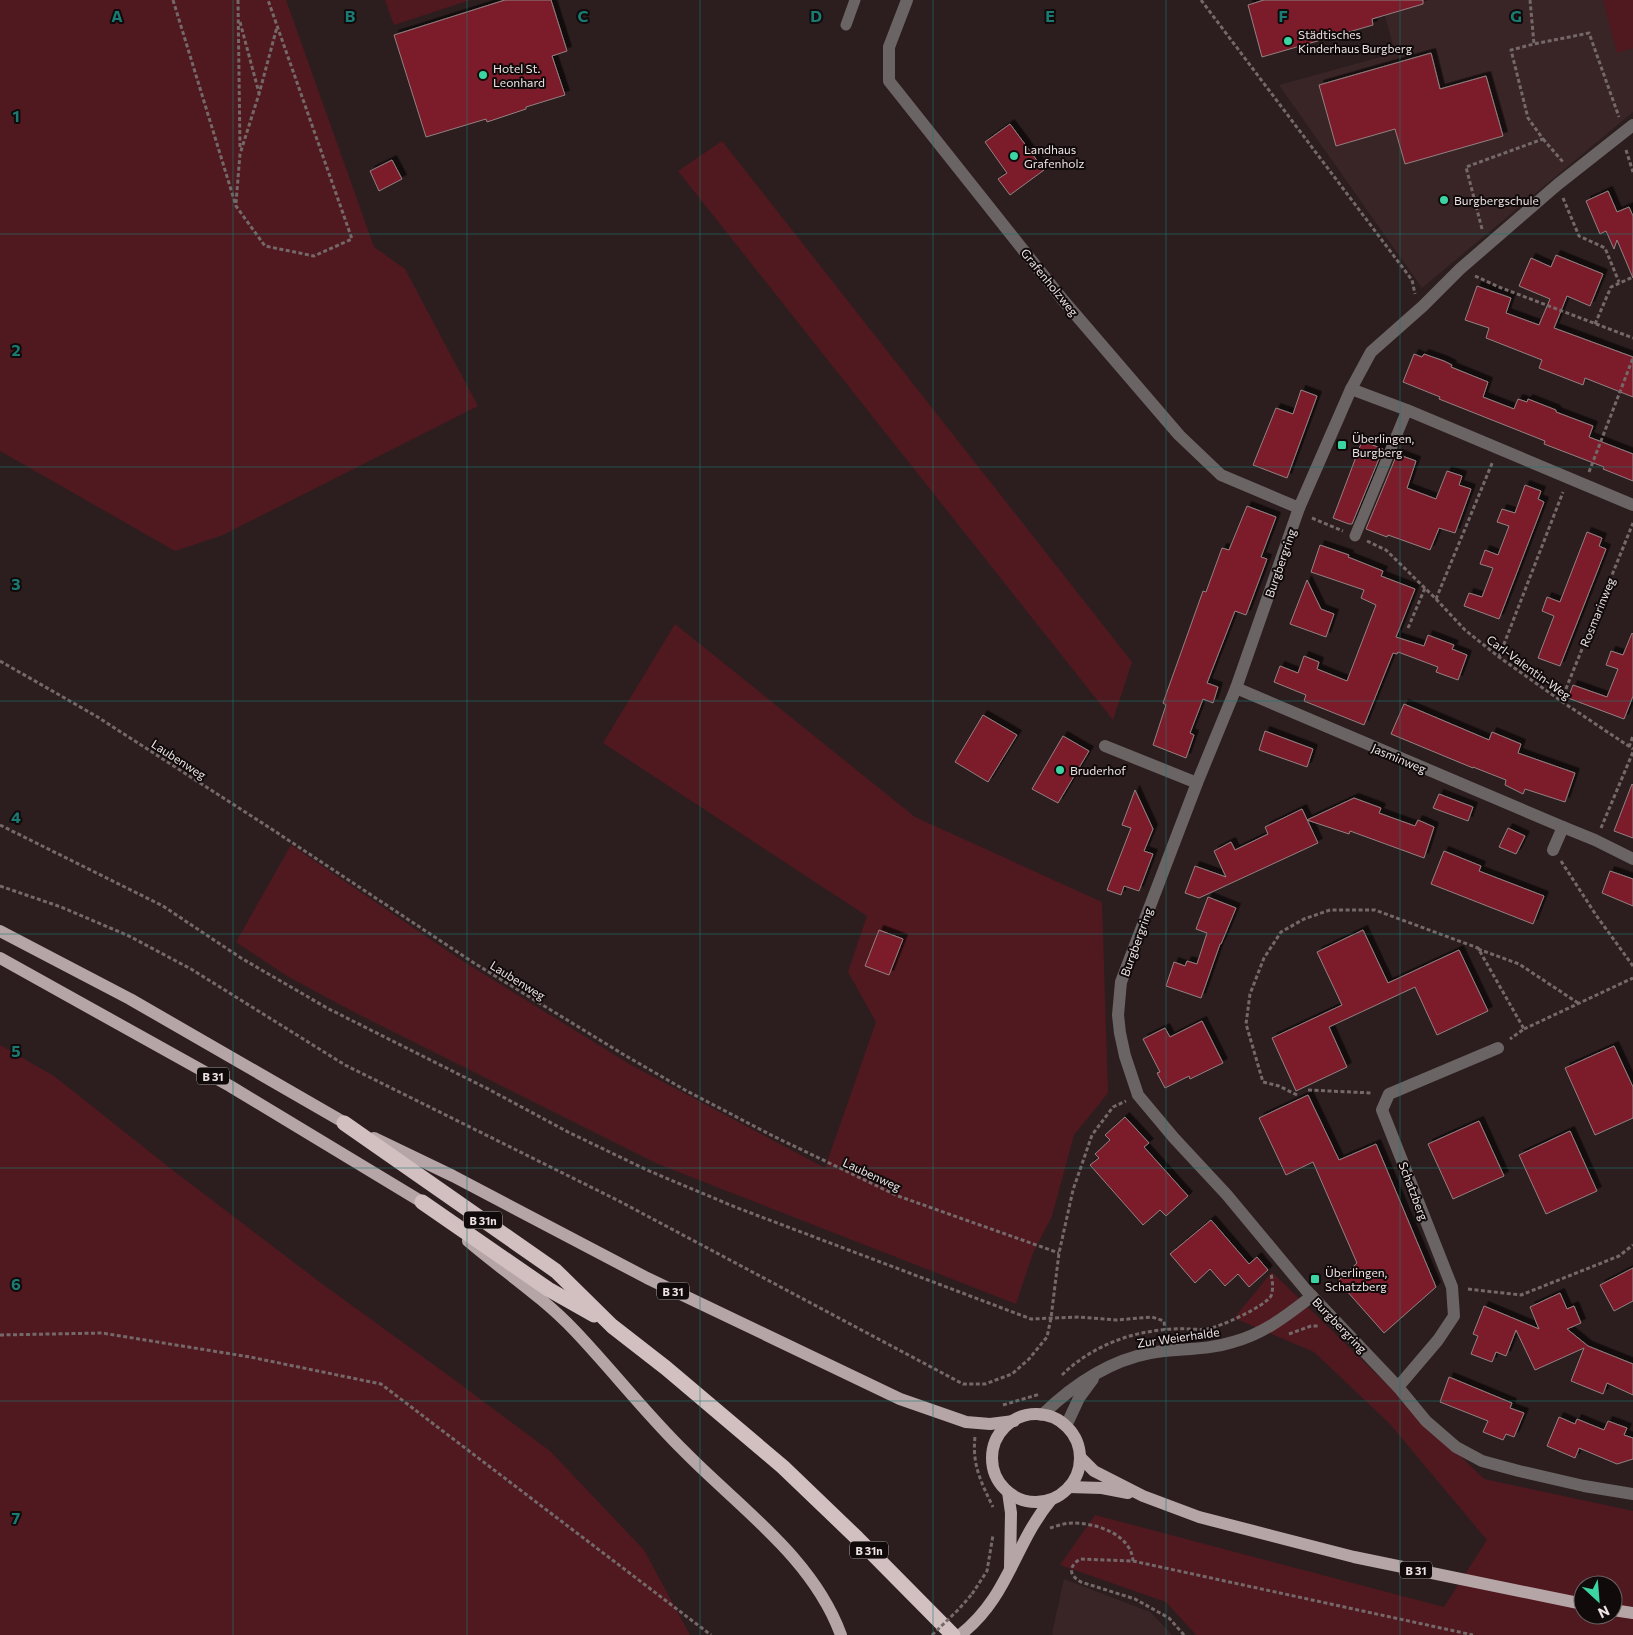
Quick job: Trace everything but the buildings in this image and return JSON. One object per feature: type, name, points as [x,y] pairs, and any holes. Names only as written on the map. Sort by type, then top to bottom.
[{"type":"highway","name":"B 31n","points":[[344,1123],[556,1271],[612,1326],[666,1368],[783,1468],[857,1538],[953,1635]]},
{"type":"highway","name":"B 31n","points":[[422,1202],[548,1288],[612,1326]]},
{"type":"main road","name":"B 31","points":[[0,931],[138,1004],[344,1123],[453,1176],[647,1278],[900,1399],[966,1422],[990,1424],[1014,1421],[1032,1415],[1042,1415]]},
{"type":"main road","name":"B 31","points":[[0,958],[230,1086],[422,1202],[528,1289],[574,1330],[649,1416],[686,1454],[775,1538],[799,1565],[817,1590],[842,1635]]},
{"type":"main road","points":[[1042,1415],[1059,1421],[1066,1426]]},
{"type":"main road","points":[[1014,1421],[999,1435],[992,1455],[996,1475],[1001,1484],[1014,1496],[1028,1502],[1051,1500]]},
{"type":"main road","name":"B 31","points":[[1066,1426],[1076,1440],[1080,1457],[1094,1471],[1143,1496],[1199,1516],[1354,1557],[1573,1602]]},
{"type":"main road","points":[[960,1635],[985,1612],[999,1592],[1040,1512],[1051,1500],[1064,1492],[1075,1478],[1079,1468],[1080,1457]]},
{"type":"main road","name":"B 31","points":[[1069,1487],[1102,1488],[1143,1496]]},
{"type":"main road","points":[[1008,1492],[1011,1513],[1010,1571]]},
{"type":"street","name":"Grafenholzweg","points":[[908,0],[889,47],[888,81],[1063,300],[1180,435],[1221,475],[1298,510]]},
{"type":"street","name":"Burgbergring","points":[[1633,124],[1571,172],[1460,269],[1423,306],[1371,352],[1351,389],[1298,510],[1236,688],[1197,783],[1121,982],[1118,1015],[1125,1056],[1138,1095],[1174,1138],[1227,1195],[1312,1296],[1398,1387],[1426,1421],[1456,1447],[1482,1461],[1584,1486],[1633,1494]]},
{"type":"street","points":[[1351,389],[1407,410],[1633,505]]},
{"type":"street","name":"Jasminweg","points":[[1236,688],[1595,840],[1633,859]]},
{"type":"street","points":[[1105,746],[1197,783]]},
{"type":"street","points":[[1554,850],[1563,828]]},
{"type":"street","points":[[1389,1094],[1498,1048]]},
{"type":"street","name":"Schatzberg","points":[[1389,1094],[1382,1110],[1452,1288],[1454,1316],[1438,1340],[1398,1387]]},
{"type":"street","name":"Zur Weierhalde","points":[[1042,1415],[1069,1391],[1097,1372],[1116,1363],[1150,1353],[1200,1350],[1234,1342],[1267,1328],[1312,1296]]},
{"type":"street","points":[[1066,1426],[1079,1398],[1097,1372]]},
{"type":"lane","points":[[846,25],[855,0]]},
{"type":"lane","points":[[1355,536],[1407,410]]},
{"type":"path","points":[[173,0],[236,206],[265,246],[314,256],[352,239],[268,0]]},
{"type":"path","points":[[236,206],[240,154],[238,0]]},
{"type":"path","points":[[1201,0],[1412,280],[1415,295],[1423,306]]},
{"type":"path","points":[[1530,0],[1534,44]]},
{"type":"path","points":[[238,17],[259,94]]},
{"type":"path","points":[[240,154],[259,94],[277,26]]},
{"type":"path","points":[[1571,172],[1543,140],[1528,118],[1511,50],[1589,33],[1619,116],[1613,121]]},
{"type":"path","points":[[1486,247],[1466,167],[1543,140]]},
{"type":"path","points":[[1557,185],[1579,236],[1605,248],[1619,282]]},
{"type":"path","points":[[1460,269],[1498,287],[1633,338]]},
{"type":"path","points":[[1595,324],[1611,287],[1633,277]]},
{"type":"path","points":[[1584,484],[1633,358]]},
{"type":"path","points":[[1436,599],[1498,448]]},
{"type":"path","points":[[1499,658],[1568,478]]},
{"type":"path","name":"Carl-Valentin-Weg","points":[[1298,510],[1386,550],[1465,630],[1499,658],[1632,749]]},
{"type":"path","name":"Rosmarinweg","points":[[1561,701],[1633,523]]},
{"type":"path","points":[[1408,628],[1425,588]]},
{"type":"path","name":"Laubenweg","points":[[0,661],[96,716],[474,963],[626,1056],[686,1090],[773,1136],[898,1196],[1059,1253]]},
{"type":"path","points":[[1595,840],[1632,749],[1633,736]]},
{"type":"path","points":[[0,825],[164,906],[241,958],[327,1008],[646,1170],[744,1211],[1031,1319],[1079,1317],[1116,1320],[1152,1317],[1164,1321],[1165,1330]]},
{"type":"path","points":[[1554,850],[1596,915],[1633,966]]},
{"type":"path","points":[[0,886],[61,907],[129,936],[191,969],[344,1065],[619,1201],[963,1384],[984,1384],[1012,1374],[1029,1359],[1047,1337],[1059,1253],[1073,1190],[1092,1135],[1113,1107],[1138,1095]]},
{"type":"path","points":[[1297,1095],[1279,1086],[1263,1082],[1246,1024],[1250,994],[1264,958],[1281,932],[1304,918],[1330,910],[1375,910],[1519,964],[1578,1003]]},
{"type":"path","points":[[1478,948],[1524,1029]]},
{"type":"path","points":[[1498,1048],[1524,1029],[1633,978]]},
{"type":"path","points":[[1308,1090],[1389,1094]]},
{"type":"path","points":[[1452,1288],[1521,1295],[1619,1256],[1633,1245]]},
{"type":"path","points":[[1248,1312],[1261,1305],[1270,1296],[1273,1285],[1269,1265],[1279,1257]]},
{"type":"path","points":[[1284,1335],[1310,1326],[1331,1327],[1338,1323]]},
{"type":"path","points":[[0,1335],[102,1333],[250,1358],[381,1384],[710,1635]]},
{"type":"path","points":[[1048,1528],[1071,1523],[1096,1525],[1110,1531],[1125,1542],[1132,1552],[1133,1561]]},
{"type":"path","points":[[932,1635],[959,1610],[987,1570],[994,1532]]},
{"type":"path","points":[[1184,1635],[1169,1618],[1135,1599],[1081,1582],[1074,1578],[1071,1573],[1072,1566],[1080,1559],[1133,1561],[1473,1635]]},
{"type":"shaded area","points":[[0,0],[286,0],[374,247],[405,269],[478,406],[223,535],[175,551],[0,451]]},
{"type":"shaded area","points":[[385,0],[470,0],[394,25]]},
{"type":"shaded area","name":"Burgbergschule","points":[[1381,0],[1633,0],[1633,112],[1422,288],[1279,85],[1395,53]]},
{"type":"shaded area","points":[[1603,0],[1633,0],[1633,48],[1617,53]]},
{"type":"shaded area","points":[[722,141],[1132,662],[1113,720],[678,171]]},
{"type":"shaded area","points":[[675,624],[915,817],[1102,902],[1108,1093],[1074,1135],[1052,1216],[1033,1253],[1016,1304],[658,1164],[352,1011],[287,976],[236,942],[291,845],[461,960],[631,1065],[825,1168],[876,1022],[848,972],[867,916],[603,743]]},
{"type":"shaded area","points":[[0,1045],[54,1076],[175,1172],[321,1283],[550,1451],[644,1550],[690,1635],[0,1635]]},
{"type":"shaded area","points":[[1272,1272],[1484,1479],[1633,1511],[1633,1635],[1196,1635],[1166,1602],[1060,1565],[1095,1515],[1444,1607],[1487,1540],[1390,1424],[1314,1352],[1234,1318]]},
{"type":"shaded area","points":[[1064,1579],[1150,1612],[1172,1635],[1053,1635]]},
{"type":"place","name":"Städtisches Kinderhaus Burgberg","points":[[1288,41]]},
{"type":"place","name":"Hotel St. Leonhard","points":[[483,75]]},
{"type":"place","name":"Landhaus Grafenholz","points":[[1014,156]]},
{"type":"place","name":"Burgbergschule","points":[[1444,200]]},
{"type":"place","name":"Überlingen, Burgberg","points":[[1342,445]]},
{"type":"place","name":"Bruderhof","points":[[1060,770]]},
{"type":"place","name":"Überlingen, Schatzberg","points":[[1315,1279]]}]
